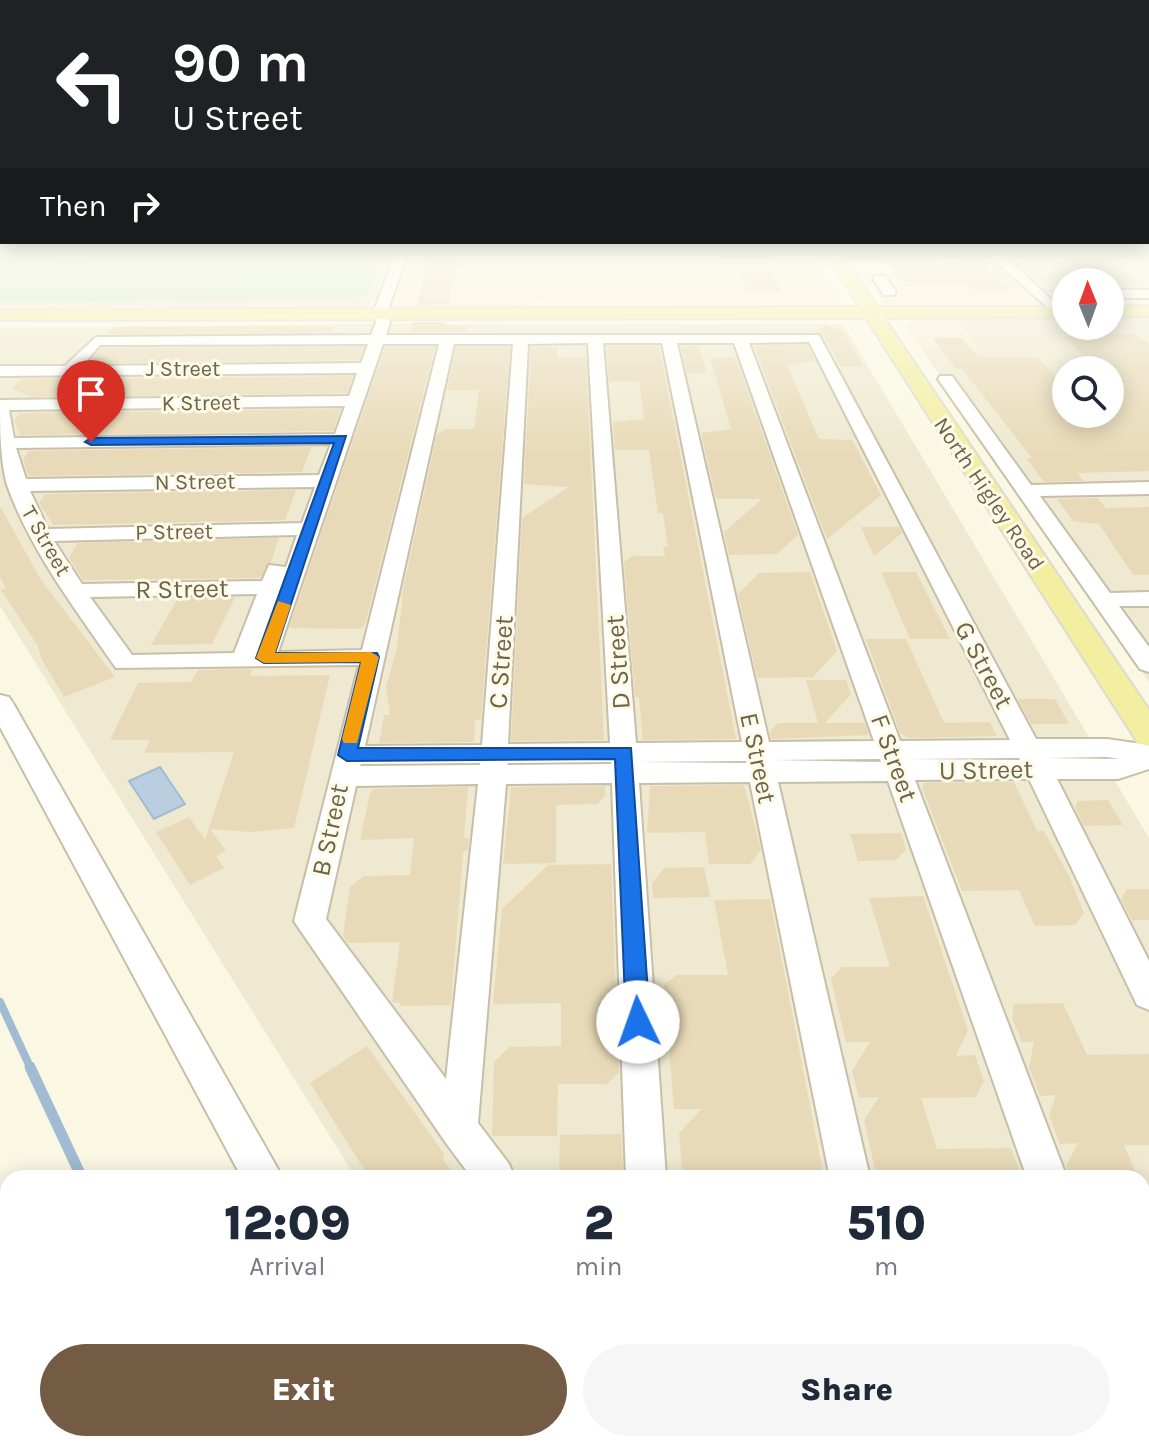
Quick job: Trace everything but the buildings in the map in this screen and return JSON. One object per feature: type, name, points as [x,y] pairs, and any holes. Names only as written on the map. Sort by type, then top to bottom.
[{"type":"main road","name":"North Higley Road","points":[[873,319],[1149,735]]},
{"type":"street","points":[[371,657],[254,658],[359,368],[382,319]]},
{"type":"street","points":[[70,370],[96,341],[521,337],[740,339]]},
{"type":"street","name":"C Street","points":[[459,1130],[494,764],[521,337]]},
{"type":"street","name":"B Street","points":[[448,338],[344,766],[310,921],[489,1170]]},
{"type":"street","name":"D Street","points":[[595,338],[625,763],[646,1170]]},
{"type":"street","name":"E Street","points":[[668,338],[848,1170]]},
{"type":"street","name":"G Street","points":[[740,339],[814,338],[1033,759],[1149,995]]},
{"type":"street","name":"F Street","points":[[740,339],[1044,1170]]},
{"type":"street","name":"J Street","points":[[0,371],[359,368]]},
{"type":"street","name":"North Higley Road","points":[[946,379],[1149,664]]},
{"type":"street","name":"K Street","points":[[0,405],[347,401]]},
{"type":"street","name":"T Street","points":[[0,405],[4,443],[16,485],[39,535],[125,663],[254,658]]},
{"type":"street","points":[[4,443],[334,439]]},
{"type":"street","name":"N Street","points":[[16,485],[318,481]]},
{"type":"street","points":[[1026,491],[1149,488]]},
{"type":"street","name":"P Street","points":[[39,535],[301,530]]},
{"type":"street","name":"R Street","points":[[75,591],[280,587]]},
{"type":"street","points":[[1103,600],[1149,599]]},
{"type":"street","points":[[0,703],[259,1170]]},
{"type":"street","name":"U Street","points":[[344,766],[1033,759],[1118,769],[1149,757]]},
{"type":"shaded area","points":[[957,319],[1052,319],[1052,340],[1124,340],[1124,319],[1149,319],[1149,682],[921,348],[977,348]]},
{"type":"shaded area","points":[[957,319],[978,348],[921,348],[905,326],[912,320]]},
{"type":"shaded area","points":[[843,324],[1149,838],[1149,1170],[351,1170],[0,606],[0,328]]},
{"type":"water","points":[[160,767],[185,804],[154,819],[129,781]]},
{"type":"waterway","points":[[0,1002],[31,1069]]},
{"type":"waterway","points":[[30,1067],[78,1170]]},
{"type":"slow traffic","points":[[283,605],[264,658],[371,657],[351,739]]},
{"type":"route","points":[[91,442],[342,439],[264,658],[371,657],[347,755],[624,752],[638,1022]]}]
